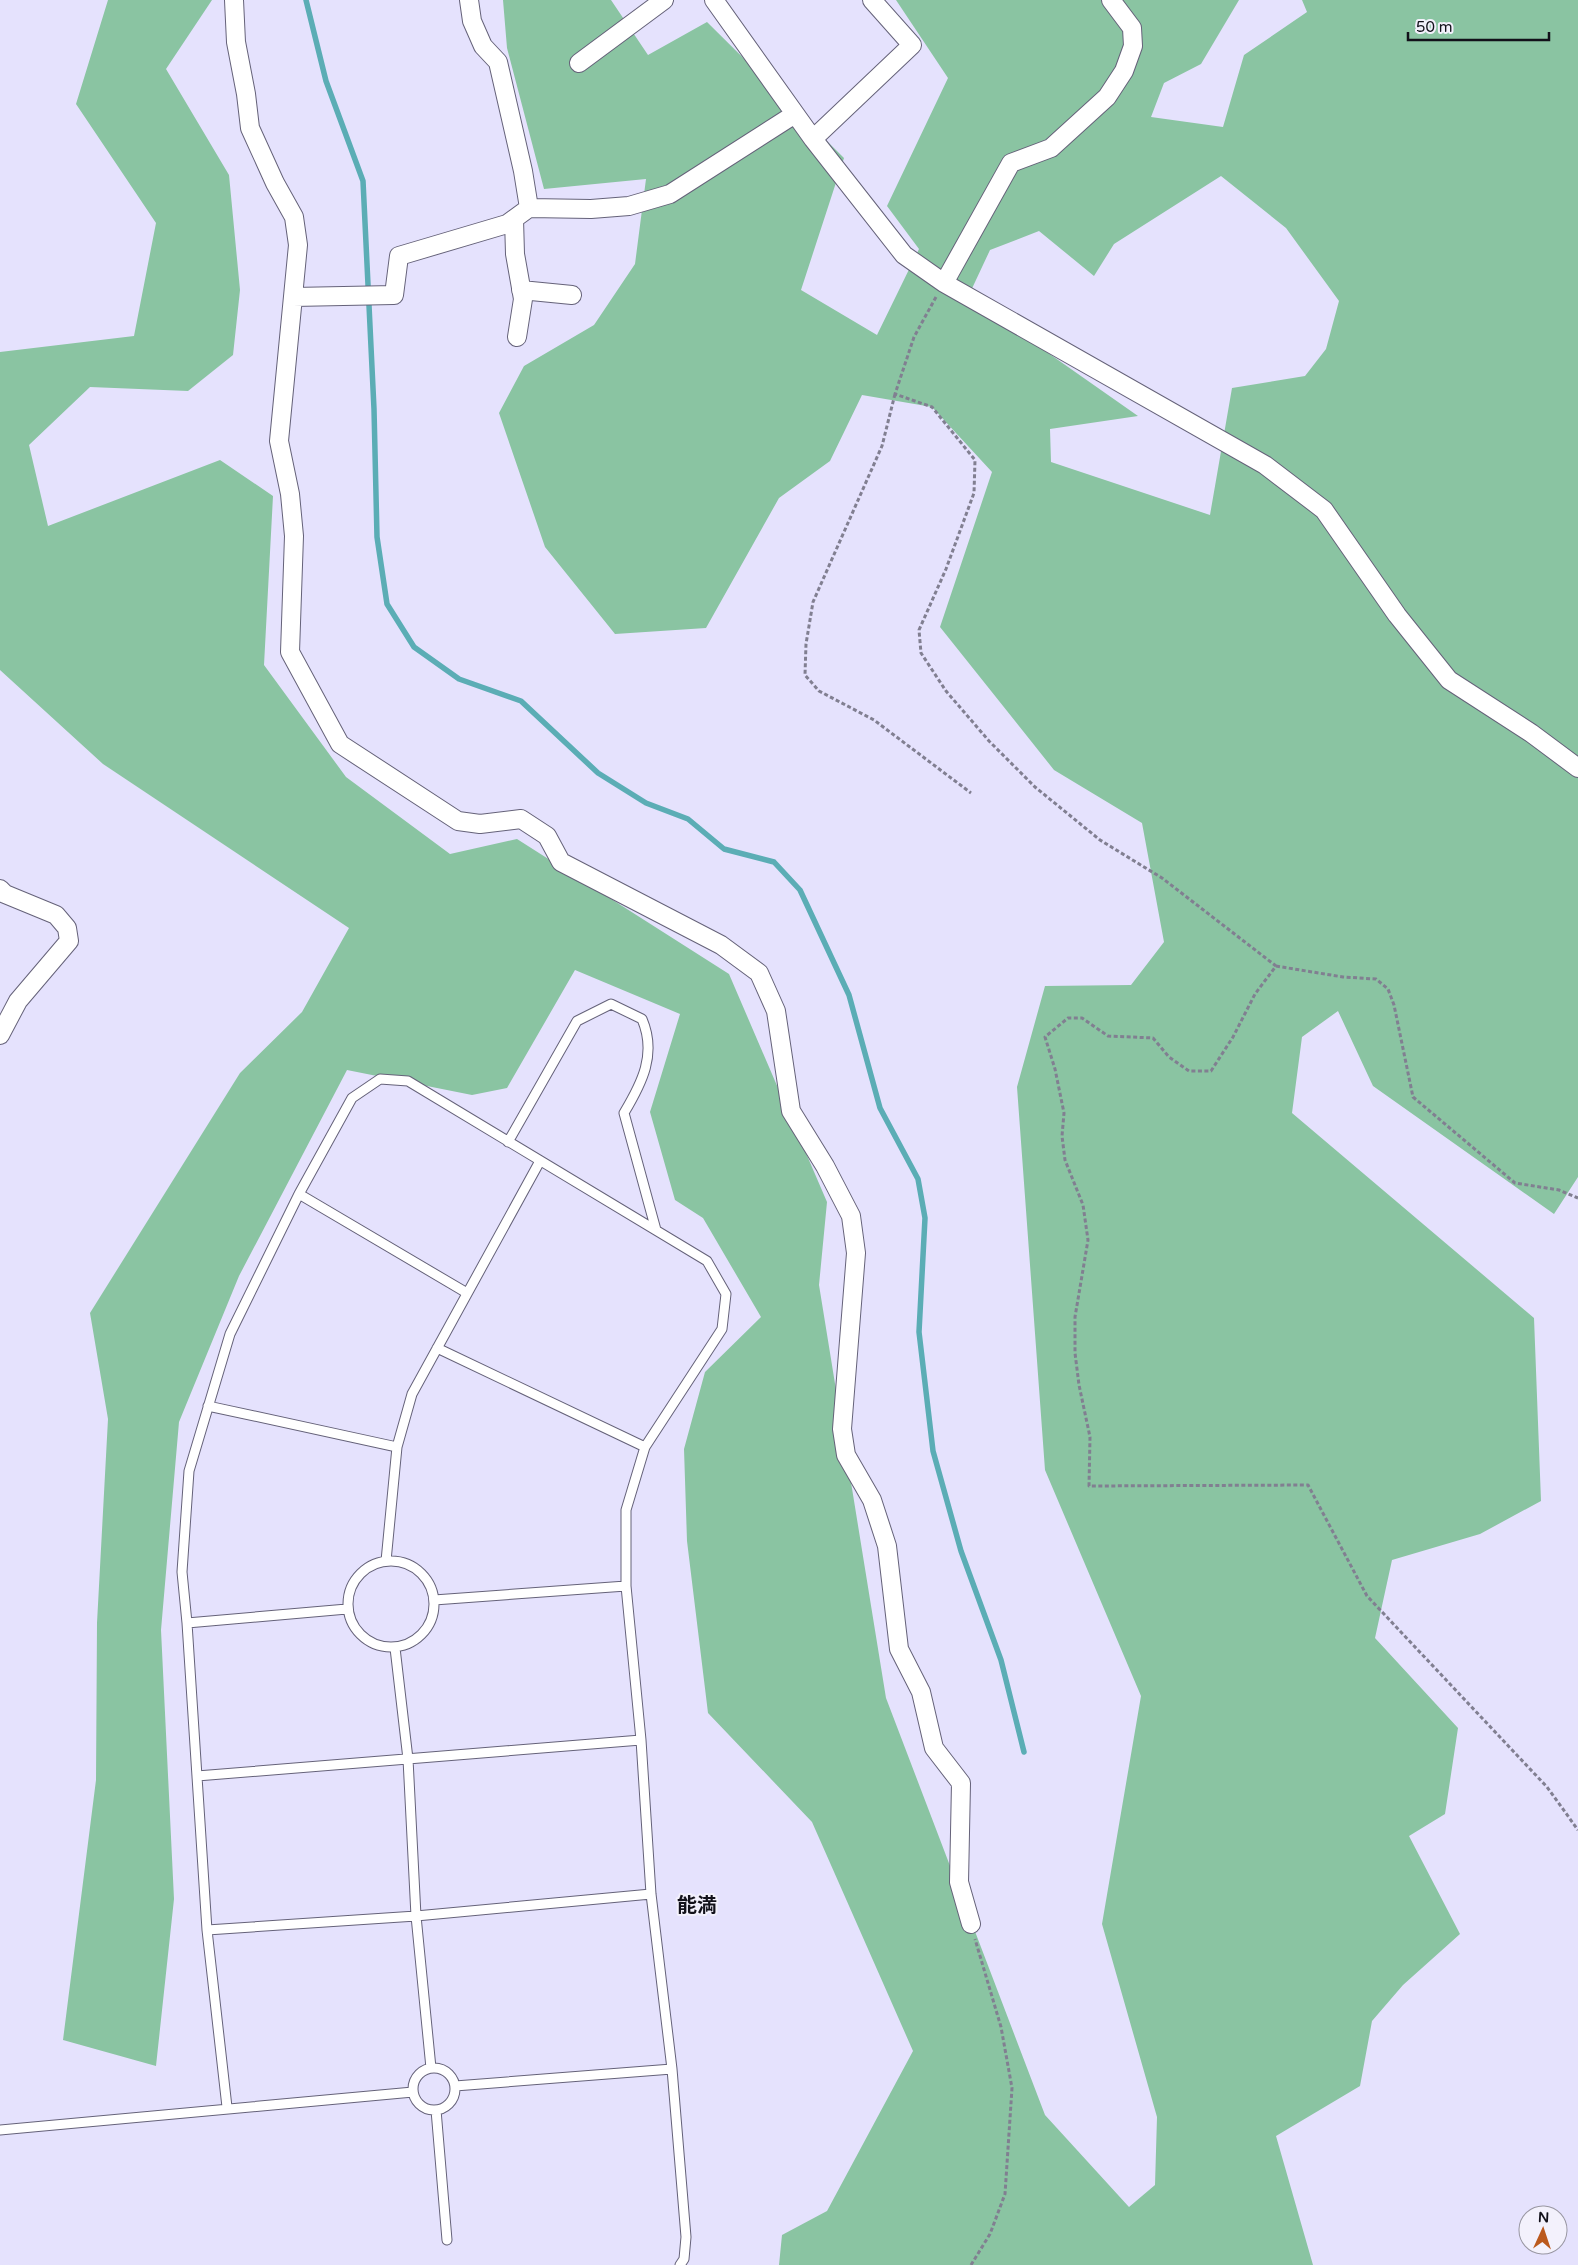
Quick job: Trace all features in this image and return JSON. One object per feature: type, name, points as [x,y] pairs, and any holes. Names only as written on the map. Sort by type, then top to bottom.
[{"type":"street","points":[[234,0],[236,42],[246,94],[250,128],[275,183],[294,217],[298,245],[279,441],[290,494],[294,536],[290,652],[340,744],[458,821],[480,824],[521,819],[547,836],[561,862],[721,945],[759,973],[776,1011],[791,1111],[825,1166],[850,1216],[856,1253],[842,1429],[846,1455],[872,1500],[887,1546],[899,1649],[921,1692],[934,1748],[961,1783],[959,1882],[971,1924]]},
{"type":"street","points":[[470,0],[472,21],[483,46],[498,62],[523,171],[529,208]]},
{"type":"street","points":[[579,63],[664,0]]},
{"type":"street","points":[[715,0],[813,139],[904,255],[944,283],[1265,466],[1324,510],[1397,614],[1449,680],[1531,733],[1578,768]]},
{"type":"street","points":[[813,139],[912,45],[872,0]]},
{"type":"street","points":[[944,283],[1012,163],[1051,148],[1107,97],[1124,71],[1133,46],[1132,28],[1116,4],[1111,0]]},
{"type":"street","points":[[293,298],[394,295],[399,256],[507,224],[529,208],[591,209],[629,206],[670,194],[795,114]]},
{"type":"street","points":[[514,219],[515,254],[523,299],[517,337]]},
{"type":"street","points":[[521,290],[572,294]]},
{"type":"street","points":[[0,889],[5,894],[56,915],[67,928],[69,941],[18,1001],[0,1035]]},
{"type":"lane","points":[[508,1142],[577,1021],[611,1004],[642,1019],[649,1034],[649,1052],[640,1087],[624,1113],[656,1230]]},
{"type":"lane","points":[[227,2107],[208,1930],[182,1572],[189,1471],[230,1334],[299,1194],[352,1098],[380,1079],[408,1081],[707,1261],[726,1294],[722,1329],[645,1447],[626,1510],[626,1586],[641,1740],[650,1894],[672,2069],[686,2237],[684,2259],[680,2265]]},
{"type":"lane","points":[[386,1560],[396,1447],[412,1394],[540,1161]]},
{"type":"lane","points":[[299,1194],[467,1293]]},
{"type":"lane","points":[[437,1348],[645,1447]]},
{"type":"lane","points":[[208,1406],[396,1447]]},
{"type":"lane","points":[[386,1560],[403,1562],[418,1570],[429,1583],[434,1600],[433,1617],[425,1632],[412,1643],[395,1648],[378,1646],[363,1638],[352,1625],[347,1609],[348,1592],[356,1577],[370,1566],[386,1560]]},
{"type":"lane","points":[[434,1600],[626,1586]]},
{"type":"lane","points":[[187,1623],[347,1609]]},
{"type":"lane","points":[[395,1648],[408,1759],[416,1916],[431,2068]]},
{"type":"lane","points":[[197,1776],[641,1740]]},
{"type":"lane","points":[[208,1930],[416,1916],[650,1894]]},
{"type":"lane","points":[[431,2068],[447,2072],[455,2086],[450,2102],[436,2110],[421,2106],[413,2092],[417,2076],[431,2068]]},
{"type":"lane","points":[[455,2086],[672,2069]]},
{"type":"lane","points":[[0,2130],[227,2107],[413,2092]]},
{"type":"lane","points":[[436,2110],[447,2240]]},
{"type":"path","points":[[944,283],[914,337],[895,394],[882,446],[813,602],[806,644],[805,675],[819,691],[874,720],[972,793]]},
{"type":"path","points":[[895,394],[932,407],[975,460],[974,493],[946,569],[920,630],[921,653],[946,691],[989,741],[1035,787],[1100,840],[1162,878],[1276,966],[1343,977],[1376,979],[1388,989],[1394,1006],[1413,1098],[1515,1182],[1559,1190],[1578,1198]]},
{"type":"path","points":[[1276,966],[1255,994],[1233,1037],[1211,1072],[1189,1071],[1169,1057],[1153,1038],[1108,1036],[1082,1018],[1068,1018],[1045,1037],[1055,1069],[1064,1113],[1062,1136],[1065,1160],[1083,1205],[1088,1240],[1075,1317],[1075,1353],[1079,1385],[1090,1437],[1089,1486],[1308,1485],[1367,1596],[1547,1787],[1578,1830]]},
{"type":"path","points":[[971,1924],[1001,2028],[1012,2088],[1005,2194],[990,2234],[971,2265]]},
{"type":"green space","points":[[108,0],[212,0],[166,69],[229,175],[240,290],[233,355],[188,391],[90,387],[29,445],[48,526],[220,460],[273,496],[264,665],[346,777],[450,854],[517,839],[729,974],[827,1202],[819,1285],[886,1698],[1045,2115],[1129,2207],[1155,2185],[1157,2117],[1102,1924],[1141,1696],[1045,1470],[1017,1087],[1045,986],[1131,985],[1164,942],[1142,823],[1054,770],[940,627],[992,472],[932,407],[862,395],[830,461],[779,498],[706,628],[615,634],[545,547],[499,413],[524,366],[594,325],[635,264],[646,179],[544,189],[507,48],[503,0],[611,0],[648,55],[707,22],[844,158],[801,290],[877,335],[919,249],[887,206],[948,78],[896,0],[1239,0],[1201,64],[1164,83],[1151,117],[1223,127],[1244,55],[1307,12],[1302,0],[1578,0],[1578,1177],[1554,1214],[1373,1086],[1338,1011],[1302,1037],[1292,1113],[1534,1318],[1541,1501],[1480,1534],[1392,1560],[1375,1638],[1458,1728],[1445,1814],[1409,1836],[1460,1934],[1403,1985],[1372,2021],[1360,2086],[1276,2136],[1313,2265],[779,2265],[782,2235],[827,2211],[913,2051],[812,1822],[708,1713],[687,1541],[684,1449],[705,1372],[761,1317],[703,1218],[675,1200],[650,1112],[680,1014],[575,970],[507,1088],[472,1095],[347,1070],[239,1276],[179,1422],[161,1630],[174,1899],[156,2066],[63,2040],[96,1780],[97,1623],[108,1419],[90,1313],[240,1073],[302,1012],[349,928],[103,764],[0,670],[0,352],[134,336],[156,223],[76,104]],"holes":[[[1221,176],[1286,228],[1339,301],[1326,349],[1305,376],[1232,388],[1210,515],[1051,462],[1050,429],[1138,416],[968,297],[990,250],[1039,231],[1094,276],[1114,244]]]},
{"type":"waterway","points":[[306,0],[326,81],[363,181],[374,409],[377,537],[387,604],[414,647],[459,679],[521,701],[598,773],[646,803],[688,819],[724,849],[774,862],[800,890],[849,995],[880,1108],[918,1179],[925,1218],[919,1332],[933,1451],[961,1551],[1001,1660],[1024,1752]]},
{"type":"district","name":"能満","points":[[697,1905]]}]
